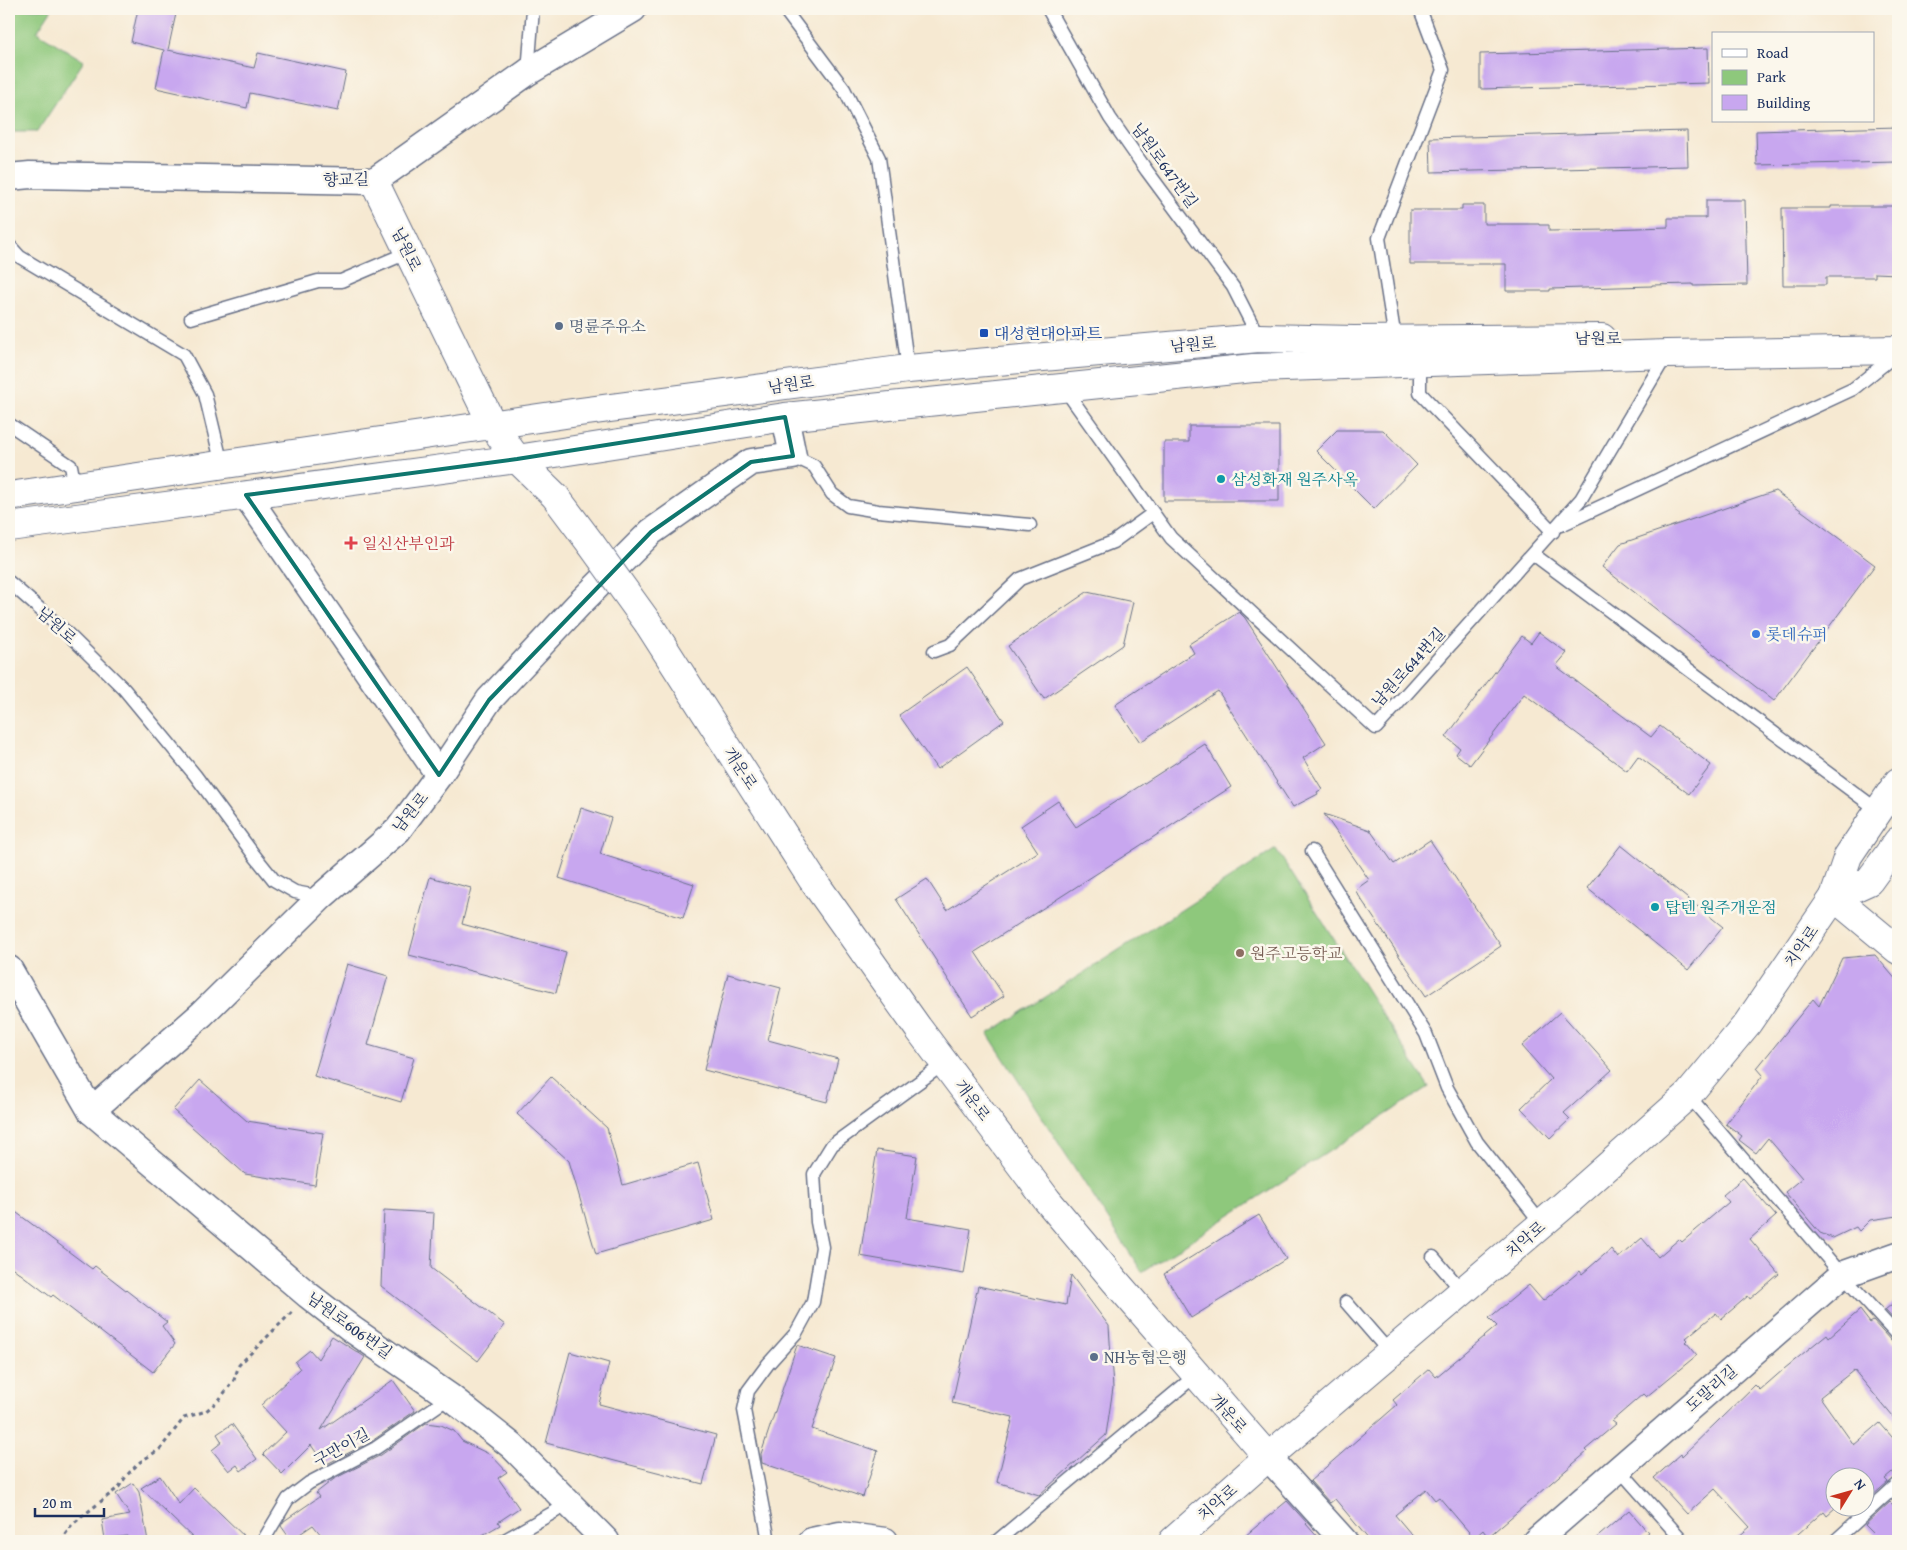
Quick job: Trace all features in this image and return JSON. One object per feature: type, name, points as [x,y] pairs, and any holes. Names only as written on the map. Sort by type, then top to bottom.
[{"type":"street","name":"향교길","points":[[9,177],[374,181],[528,72],[633,9]]},
{"type":"street","name":"남원로","points":[[374,181],[493,426],[517,459]]},
{"type":"street","name":"남원로","points":[[9,496],[581,412],[908,369],[1259,338],[1760,337],[1898,332]]},
{"type":"street","name":"남원로","points":[[9,527],[517,459],[785,417],[1253,368],[1667,354],[1898,352]]},
{"type":"street","name":"남원로","points":[[321,897],[398,830],[439,776],[489,700],[579,604],[652,532],[751,462],[793,456],[785,417]]},
{"type":"street","name":"개운로","points":[[517,459],[555,496],[648,623],[812,879],[1047,1200],[1268,1458],[1344,1541]]},
{"type":"street","points":[[246,495],[439,776]]},
{"type":"street","name":"치악로","points":[[1173,1541],[1542,1224],[1688,1095],[1747,1024],[1834,897],[1848,856],[1898,782]]},
{"type":"street","name":"치악로","points":[[1834,897],[1869,880],[1898,842]]},
{"type":"street","points":[[91,1111],[202,1014],[321,897]]},
{"type":"street","points":[[1834,897],[1898,950]]},
{"type":"street","name":"남원로606번길","points":[[9,969],[91,1111],[308,1295],[353,1330],[450,1396],[512,1446],[606,1541]]},
{"type":"street","name":"도말리길","points":[[1536,1541],[1842,1275],[1898,1255]]},
{"type":"street","points":[[812,1541],[840,1534],[885,1541]]},
{"type":"lane","points":[[528,72],[532,9]]},
{"type":"lane","points":[[784,9],[844,89],[880,158],[908,369]]},
{"type":"lane","name":"남원로647번길","points":[[1048,9],[1110,118],[1233,287],[1259,338]]},
{"type":"lane","points":[[1395,339],[1380,238],[1443,70],[1420,9]]},
{"type":"lane","points":[[9,245],[20,257],[184,355],[205,394],[222,465]]},
{"type":"lane","points":[[191,318],[318,282],[341,281],[409,252]]},
{"type":"lane","points":[[1420,362],[1420,393],[1555,530],[1854,389],[1898,352]]},
{"type":"lane","name":"남원로644번길","points":[[1064,388],[1171,538],[1376,728],[1581,499],[1667,354]]},
{"type":"lane","points":[[9,424],[71,466],[75,486]]},
{"type":"lane","points":[[793,456],[814,466],[832,494],[848,506],[878,511],[1030,525]]},
{"type":"lane","points":[[934,651],[950,645],[1020,579],[1113,542],[1153,513]]},
{"type":"lane","points":[[1533,554],[1878,811]]},
{"type":"lane","name":"남원로","points":[[9,582],[66,632],[124,690],[195,775],[274,880],[294,892],[321,897]]},
{"type":"lane","points":[[1312,851],[1426,1034],[1448,1088],[1477,1142],[1542,1224]]},
{"type":"lane","points":[[769,1541],[744,1410],[748,1391],[768,1364],[796,1333],[813,1302],[822,1247],[817,1222],[814,1174],[832,1145],[945,1063]]},
{"type":"lane","points":[[1688,1095],[1842,1275],[1898,1336]]},
{"type":"lane","points":[[1433,1257],[1463,1292]]},
{"type":"lane","points":[[1346,1302],[1390,1354]]},
{"type":"lane","points":[[997,1541],[1196,1375]]},
{"type":"lane","name":"구만이길","points":[[263,1541],[288,1499],[309,1483],[376,1448],[450,1396]]},
{"type":"lane","points":[[1619,1469],[1683,1541]]},
{"type":"lane","points":[[1835,1541],[1898,1484]]},
{"type":"lane","points":[[503,1541],[570,1503]]},
{"type":"path","points":[[60,1541],[74,1523],[119,1487],[127,1475],[140,1462],[160,1449],[184,1418],[206,1410],[219,1400],[234,1380],[239,1365],[308,1295]]},
{"type":"highlighted area","points":[[785,417],[793,456],[751,462],[651,532],[489,700],[439,775],[246,495],[517,459]]},
{"type":"green space","points":[[9,9],[52,9],[37,32],[84,61],[37,132],[9,132]]},
{"type":"green space","points":[[1276,849],[1429,1087],[1142,1272],[988,1034]]},
{"type":"building","points":[[138,9],[177,9],[168,50],[254,68],[258,53],[346,72],[338,111],[250,93],[247,108],[156,88],[164,50],[131,42]]},
{"type":"building","points":[[1708,48],[1709,83],[1480,89],[1480,54]]},
{"type":"building","points":[[1898,127],[1898,162],[1757,165],[1756,131]]},
{"type":"building","points":[[1687,131],[1688,166],[1431,172],[1430,138]]},
{"type":"building","points":[[1706,200],[1745,200],[1747,285],[1652,285],[1550,289],[1550,291],[1506,291],[1506,264],[1410,264],[1410,210],[1462,210],[1462,205],[1484,205],[1484,224],[1549,225],[1549,231],[1608,230],[1668,227],[1668,218],[1706,218]]},
{"type":"building","points":[[1831,206],[1898,206],[1898,274],[1875,273],[1875,277],[1826,277],[1826,285],[1783,285],[1782,208],[1831,208]]},
{"type":"building","name":"삼성화재 원주사옥","points":[[1189,426],[1279,426],[1279,501],[1164,501],[1164,442],[1189,442]]},
{"type":"building","points":[[1337,430],[1383,430],[1417,465],[1374,509],[1316,451]]},
{"type":"building","name":"롯데슈퍼","points":[[1775,491],[1875,565],[1774,701],[1602,567],[1620,544]]},
{"type":"building","points":[[1087,592],[1133,602],[1123,645],[1044,699],[1008,646]]},
{"type":"building","points":[[1239,612],[1245,618],[1326,743],[1303,758],[1322,789],[1317,792],[1318,794],[1293,807],[1218,691],[1140,742],[1115,705],[1194,653],[1189,644]]},
{"type":"building","points":[[1539,632],[1567,653],[1556,666],[1651,737],[1660,726],[1711,765],[1689,794],[1638,756],[1627,771],[1524,694],[1470,765],[1456,754],[1460,748],[1446,737],[1522,636],[1531,643]]},
{"type":"building","points":[[967,667],[1004,721],[937,769],[899,715]]},
{"type":"building","points":[[1205,744],[1231,787],[975,952],[1004,996],[972,1016],[896,899],[927,879],[947,910],[1038,852],[1021,826],[1058,801],[1076,827]]},
{"type":"building","points":[[581,808],[611,818],[600,854],[694,884],[683,918],[559,878]]},
{"type":"building","points":[[1324,814],[1370,830],[1394,864],[1430,840],[1501,946],[1426,996],[1355,890],[1369,880]]},
{"type":"building","name":"탑텐 원주개운점","points":[[1621,845],[1723,927],[1688,970],[1587,888]]},
{"type":"building","points":[[430,877],[471,888],[462,924],[566,952],[556,993],[409,955]]},
{"type":"building","points":[[1875,955],[1898,982],[1898,1216],[1870,1220],[1859,1231],[1856,1227],[1833,1238],[1820,1233],[1785,1192],[1802,1178],[1768,1138],[1756,1153],[1739,1140],[1742,1136],[1726,1124],[1763,1075],[1757,1068],[1813,999],[1819,1006],[1842,958]]},
{"type":"building","points":[[347,964],[388,976],[368,1045],[414,1058],[401,1102],[314,1076]]},
{"type":"building","points":[[728,974],[781,988],[768,1040],[838,1059],[827,1102],[704,1070]]},
{"type":"building","points":[[1560,1012],[1612,1070],[1564,1113],[1570,1119],[1550,1138],[1521,1108],[1551,1079],[1522,1046]]},
{"type":"building","points":[[551,1077],[607,1128],[623,1185],[698,1163],[714,1220],[596,1254],[569,1161],[517,1114]]},
{"type":"building","points":[[200,1080],[247,1121],[323,1133],[315,1185],[245,1174],[173,1110]]},
{"type":"building","points":[[877,1150],[917,1156],[907,1218],[971,1229],[964,1274],[860,1256]]},
{"type":"building","points":[[1743,1178],[1776,1216],[1750,1239],[1779,1274],[1750,1299],[1748,1296],[1721,1319],[1716,1313],[1686,1338],[1688,1340],[1686,1342],[1697,1355],[1646,1397],[1643,1394],[1612,1421],[1616,1424],[1585,1450],[1587,1452],[1488,1537],[1483,1530],[1474,1538],[1439,1497],[1435,1500],[1426,1489],[1395,1515],[1417,1541],[1370,1541],[1335,1499],[1330,1503],[1310,1481],[1397,1405],[1393,1400],[1429,1369],[1436,1377],[1497,1326],[1489,1318],[1529,1285],[1543,1301],[1580,1271],[1582,1274],[1611,1249],[1618,1258],[1642,1238],[1658,1257],[1679,1239],[1682,1242],[1729,1202],[1723,1195]]},
{"type":"building","points":[[9,1207],[92,1269],[95,1266],[167,1322],[162,1326],[175,1344],[153,1372],[53,1295],[51,1297],[9,1265]]},
{"type":"building","points":[[384,1210],[434,1213],[431,1268],[505,1325],[478,1361],[381,1286]]},
{"type":"building","points":[[1259,1215],[1286,1259],[1191,1318],[1164,1274]]},
{"type":"building","points":[[1071,1275],[1109,1326],[1113,1388],[1106,1435],[1039,1495],[997,1482],[1013,1417],[952,1403],[978,1286],[1066,1305]]},
{"type":"building","points":[[1898,1299],[1898,1324],[1885,1310]]},
{"type":"building","points":[[1860,1310],[1870,1323],[1873,1321],[1892,1342],[1898,1344],[1898,1423],[1854,1370],[1820,1397],[1854,1445],[1880,1423],[1898,1444],[1898,1468],[1885,1479],[1888,1482],[1874,1494],[1874,1468],[1824,1468],[1824,1511],[1790,1541],[1733,1541],[1750,1527],[1715,1489],[1687,1514],[1654,1478],[1681,1454],[1682,1456],[1755,1385],[1760,1390],[1827,1334],[1829,1337]]},
{"type":"building","points":[[332,1336],[365,1357],[321,1430],[393,1380],[415,1411],[372,1441],[325,1465],[311,1445],[282,1474],[263,1454],[286,1432],[261,1405],[300,1369],[295,1362],[310,1350],[318,1359]]},
{"type":"building","points":[[797,1345],[836,1358],[812,1429],[878,1451],[863,1497],[762,1463],[761,1454]]},
{"type":"building","points":[[570,1352],[609,1363],[599,1404],[716,1435],[703,1484],[546,1443]]},
{"type":"building","points":[[426,1423],[441,1425],[454,1431],[462,1441],[491,1455],[507,1472],[498,1478],[519,1508],[498,1522],[500,1525],[472,1541],[326,1541],[313,1525],[291,1540],[281,1526],[284,1521],[319,1497],[316,1493],[334,1479],[381,1455]]},
{"type":"building","points":[[232,1424],[257,1459],[241,1471],[237,1465],[229,1471],[212,1450],[222,1442],[217,1434]]},
{"type":"building","points":[[160,1476],[179,1504],[194,1488],[249,1541],[196,1541],[141,1488]]},
{"type":"building","points":[[133,1483],[139,1492],[148,1541],[128,1541],[127,1536],[105,1539],[102,1520],[130,1515],[116,1494]]},
{"type":"building","points":[[1287,1501],[1321,1541],[1239,1541]]},
{"type":"building","points":[[1890,1502],[1898,1510],[1898,1541],[1881,1541],[1865,1525]]},
{"type":"building","points":[[1629,1510],[1648,1532],[1637,1541],[1593,1541]]},
{"type":"place","name":"명륜주유소","points":[[559,326]]},
{"type":"place","name":"대성현대아파트","points":[[984,333]]},
{"type":"place","name":"삼성화재 원주사옥","points":[[1221,479]]},
{"type":"place","name":"일신산부인과","points":[[351,543]]},
{"type":"place","name":"롯데슈퍼","points":[[1756,634]]},
{"type":"place","name":"탑텐 원주개운점","points":[[1655,907]]},
{"type":"place","name":"원주고등학교","points":[[1240,953]]},
{"type":"place","name":"NH농협은행","points":[[1094,1357]]}]
